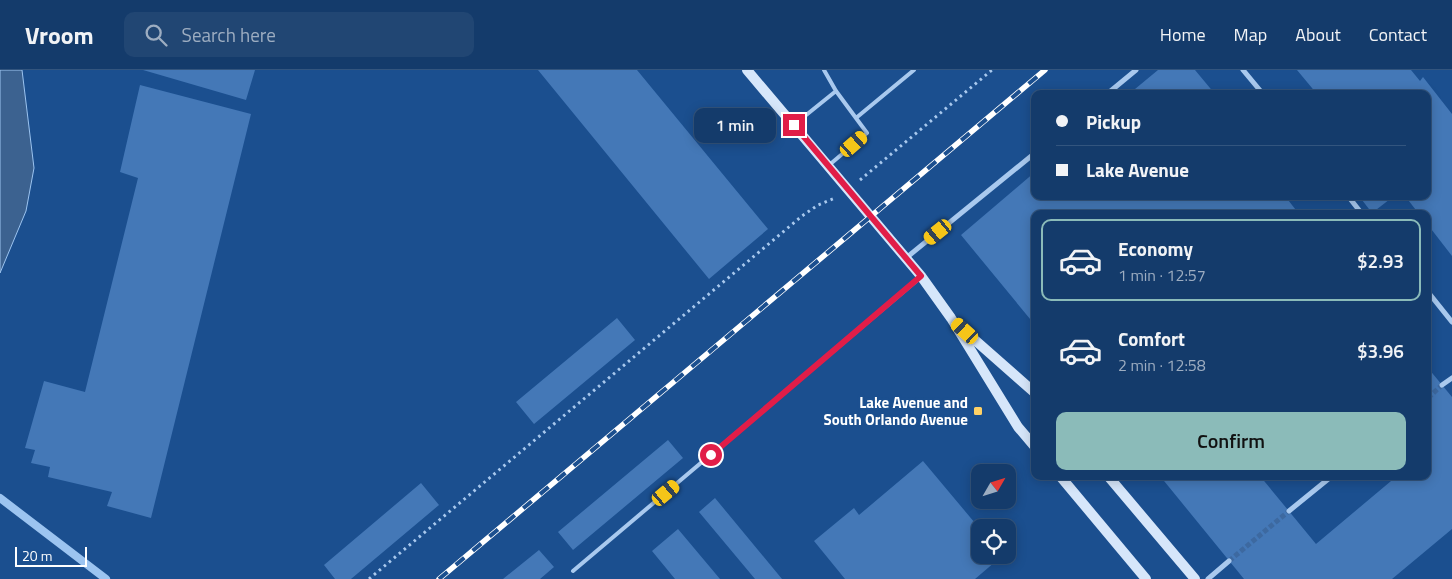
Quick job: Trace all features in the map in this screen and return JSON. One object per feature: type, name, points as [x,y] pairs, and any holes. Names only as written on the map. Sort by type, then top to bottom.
[{"type":"main road","points":[[747,70],[921,276],[951,318],[1018,427],[1031,442]]},
{"type":"main road","points":[[951,318],[1031,389]]},
{"type":"main road","points":[[1063,480],[1146,579]]},
{"type":"main road","points":[[1111,480],[1195,579]]},
{"type":"street","points":[[1112,90],[1136,70]]},
{"type":"street","points":[[1243,70],[1259,90]]},
{"type":"street","points":[[906,258],[1031,156]]},
{"type":"street","points":[[1351,200],[1359,210]]},
{"type":"street","points":[[1431,296],[1452,322]]},
{"type":"street","points":[[1442,385],[1452,378]]},
{"type":"street","points":[[1289,511],[1327,480]]},
{"type":"street","points":[[1208,579],[1229,561]]},
{"type":"lane","points":[[824,70],[836,91],[867,133],[828,166]]},
{"type":"lane","points":[[856,118],[914,70]]},
{"type":"lane","points":[[794,125],[836,91]]},
{"type":"lane","points":[[573,571],[921,276]]},
{"type":"path","points":[[368,579],[802,216],[818,205],[848,190],[992,70]]},
{"type":"water","points":[[0,70],[22,70],[34,168],[26,211],[0,273]]},
{"type":"building","points":[[143,70],[255,70],[246,100]]},
{"type":"building","points":[[538,70],[637,70],[768,229],[709,279]]},
{"type":"building","points":[[1158,70],[1195,70],[1212,90],[1134,90]]},
{"type":"building","points":[[1297,70],[1411,70],[1420,81],[1423,77],[1452,114],[1452,256],[1431,229],[1431,210],[1416,210],[1408,200],[1431,200],[1431,90],[1314,90]]},
{"type":"building","points":[[140,85],[251,114],[151,518],[107,506],[112,492],[48,477],[50,467],[31,463],[35,450],[25,448],[44,381],[85,392],[138,178],[120,172]]},
{"type":"building","points":[[1031,175],[1031,200],[1288,200],[1296,210],[1031,210],[1031,320],[961,235]]},
{"type":"building","points":[[1362,200],[1389,200],[1376,210],[1370,210]]},
{"type":"building","points":[[617,318],[635,340],[534,424],[516,402]]},
{"type":"building","points":[[1431,372],[1452,397],[1452,529],[1392,579],[1244,579],[1163,480],[1263,480],[1316,544],[1392,480],[1431,480]]},
{"type":"building","points":[[668,440],[683,458],[573,550],[558,532]]},
{"type":"building","points":[[923,461],[972,519],[971,564],[993,564],[975,579],[845,579],[814,541],[854,508],[859,515]]},
{"type":"building","points":[[421,483],[439,505],[351,579],[335,579],[324,565]]},
{"type":"building","points":[[715,498],[782,579],[755,579],[699,512]]},
{"type":"building","points":[[678,529],[720,579],[675,579],[652,551]]},
{"type":"building","points":[[539,550],[554,567],[540,579],[503,579]]},
{"type":"waterway","points":[[0,498],[106,579]]},
{"type":"tunnel","points":[[1431,395],[1442,385]]},
{"type":"tunnel","points":[[1229,561],[1289,511]]},
{"type":"railway","points":[[439,579],[1045,70]]},
{"type":"place","name":"Lake Avenue and South Orlando Avenue","points":[[978,411]]},
{"type":"route","points":[[711,455],[921,276],[794,125]]}]
